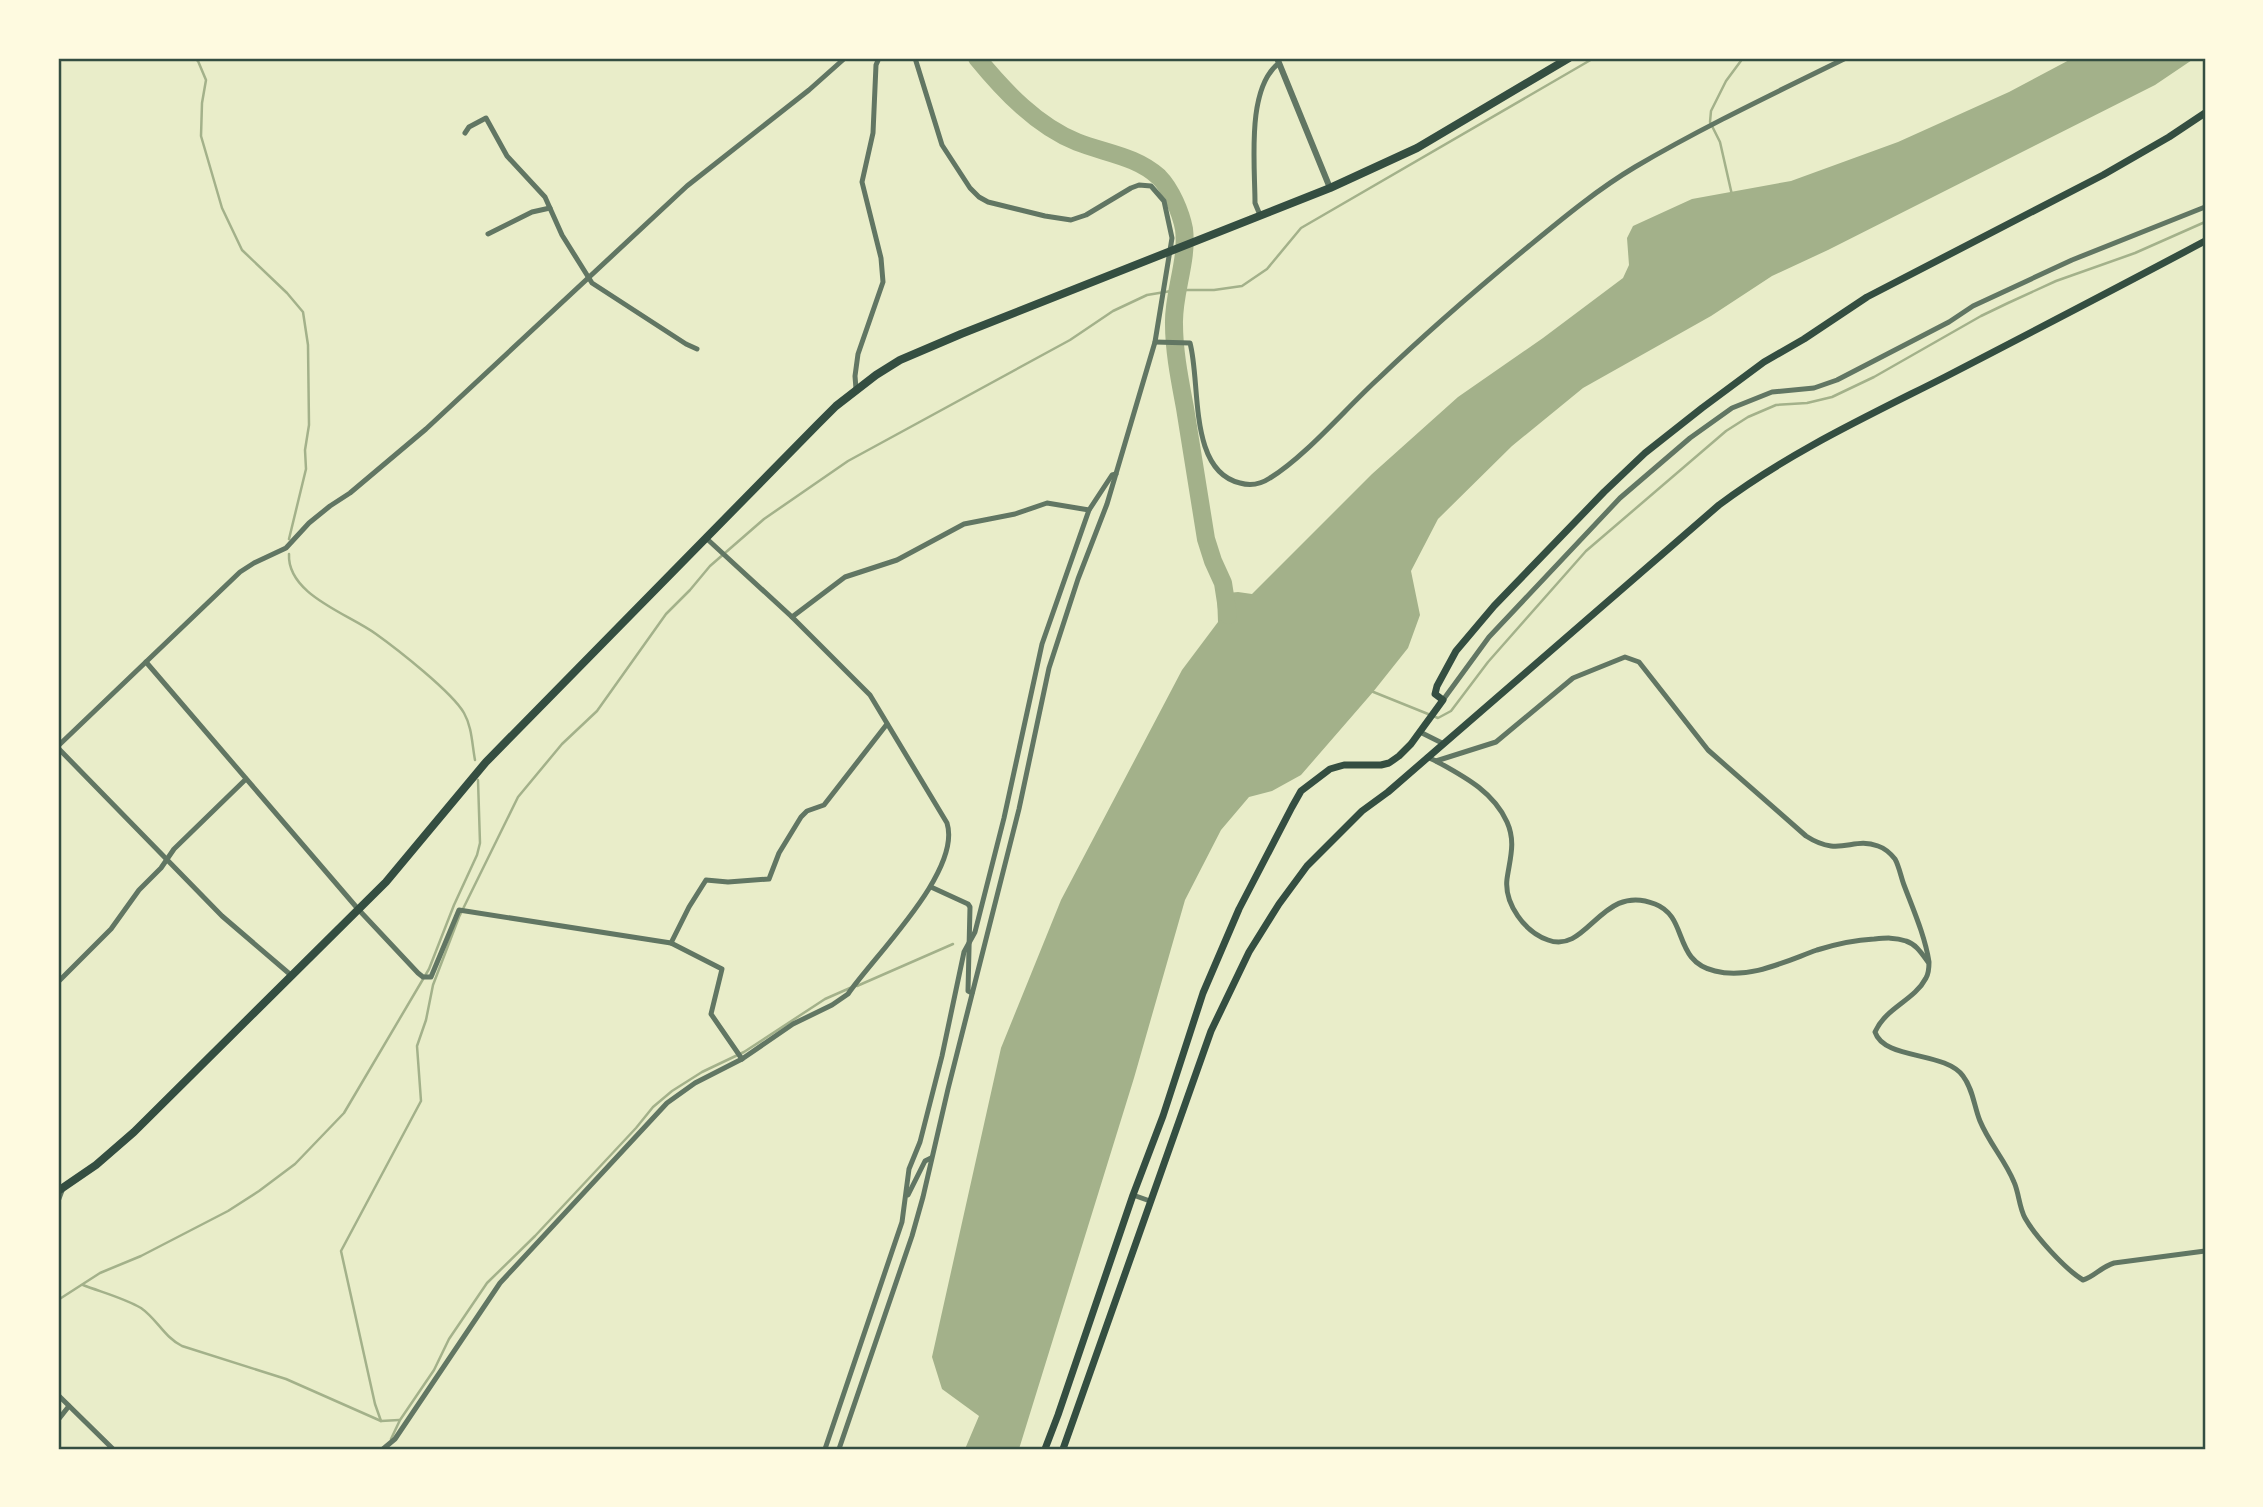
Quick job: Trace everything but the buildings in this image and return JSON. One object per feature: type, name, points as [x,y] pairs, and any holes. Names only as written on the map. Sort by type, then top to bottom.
[{"type":"main road","points":[[60,1190],[96,1165],[134,1132],[292,976],[411,854],[486,762],[836,406],[856,389],[900,360],[1330,188],[1418,148],[1569,58]]},
{"type":"main road","points":[[1045,1448],[1163,1116],[1203,993],[1238,909],[1301,791],[1330,769],[1344,765],[1389,763],[1411,744],[1440,703],[1435,694],[1456,651],[1494,606],[1604,492],[1645,453],[1702,408],[1764,362],[1867,297],[2103,175],[2205,113]]},
{"type":"main road","points":[[1063,1449],[1211,1031],[1249,951],[1307,866],[1362,811],[1432,759],[1444,744],[1718,505],[1746,485],[1838,431],[2205,241]]},
{"type":"street","points":[[292,976],[222,916],[58,747],[240,572],[286,548],[309,523],[351,493],[426,429],[687,186],[827,76],[845,58]]},
{"type":"street","points":[[856,389],[858,354],[883,282],[881,258],[862,182],[873,133],[876,65],[879,58]]},
{"type":"street","points":[[839,1449],[912,1236],[1019,809],[1049,668],[1116,474],[1154,342],[1172,249],[1171,230],[1164,201],[1151,186],[1139,185],[1131,188],[1086,215],[1071,220],[988,202],[979,197],[970,188],[942,145],[915,58]]},
{"type":"street","points":[[1154,342],[1190,343],[1203,436],[1207,455],[1214,468],[1225,477],[1241,484],[1256,484],[1268,480],[1305,449],[1424,335],[1559,221],[1633,168],[1846,58]]},
{"type":"street","points":[[1278,60],[1330,188]]},
{"type":"street","points":[[1260,215],[1255,203],[1256,110],[1265,81],[1278,60]]},
{"type":"street","points":[[465,133],[469,127],[486,118],[507,156],[545,197],[562,235],[592,283],[697,349]]},
{"type":"street","points":[[1440,703],[1489,637],[1620,498],[1690,438],[1732,408],[1772,392],[1814,388],[1837,380],[1949,322],[1983,301],[2072,260],[2205,207]]},
{"type":"street","points":[[488,234],[532,212],[550,208]]},
{"type":"street","points":[[825,1449],[902,1222],[909,1169],[920,1142],[942,1056],[964,952],[975,932],[1004,818],[1042,644],[1089,510],[1104,483],[1112,474],[1116,474]]},
{"type":"street","points":[[792,617],[845,577],[897,560],[964,524],[1014,514],[1046,503],[1089,510]]},
{"type":"street","points":[[383,1449],[395,1439],[500,1283],[667,1103],[740,1055],[848,994],[931,887],[946,853],[950,834],[947,823],[870,695],[792,617],[706,538]]},
{"type":"street","points":[[1432,759],[1496,742],[1573,678],[1625,657],[1633,658],[1639,662],[1708,750],[1806,836],[1819,845],[1832,848],[1865,844],[1878,846],[1896,860],[1929,965],[1926,979],[1917,990],[1887,1013],[1879,1023],[1875,1032],[1877,1038],[1889,1046],[1951,1066],[1962,1074],[1970,1088],[1988,1138],[2014,1182],[2024,1216],[2033,1231],[2072,1272],[2083,1280],[2105,1266],[2205,1251]]},
{"type":"street","points":[[146,662],[358,909],[418,973],[431,977],[459,910],[671,943],[722,969],[711,1014],[740,1055]]},
{"type":"street","points":[[671,943],[706,880],[728,882],[769,879],[779,853],[801,817],[807,811],[824,805],[887,724]]},
{"type":"street","points":[[1420,732],[1444,744]]},
{"type":"street","points":[[1432,759],[1474,782],[1506,821],[1512,842],[1506,881],[1511,902],[1519,918],[1534,933],[1552,942],[1578,936],[1616,903],[1640,899],[1658,905],[1673,917],[1689,957],[1700,967],[1717,972],[1763,969],[1854,940],[1892,938],[1907,941],[1917,948],[1929,965]]},
{"type":"street","points":[[58,982],[110,929],[174,849],[246,779]]},
{"type":"street","points":[[931,887],[970,907],[968,991],[972,993]]},
{"type":"street","points":[[906,1197],[925,1161],[931,1158]]},
{"type":"street","points":[[58,1201],[60,1190]]},
{"type":"street","points":[[1133,1195],[1150,1200]]},
{"type":"street","points":[[58,1395],[113,1449]]},
{"type":"street","points":[[58,1420],[69,1406]]},
{"type":"shaded area","points":[[2073,58],[2195,58],[2155,85],[1772,276],[1711,316],[1583,388],[1512,446],[1438,519],[1411,571],[1420,615],[1408,648],[1301,775],[1272,791],[1249,797],[1221,830],[1185,900],[1134,1078],[1019,1449],[965,1449],[979,1416],[942,1389],[932,1357],[1001,1048],[1061,900],[1182,670],[1218,622],[1217,594],[1252,594],[1372,474],[1458,397],[1623,278],[1629,265],[1627,238],[1633,226],[1692,199],[1791,181],[1898,142],[2009,92]]},
{"type":"waterway","points":[[193,58],[198,61],[206,80],[201,136],[222,208],[242,250],[303,312],[308,345],[309,425],[305,450],[306,469],[289,539]]},
{"type":"waterway","points":[[977,58],[1010,95],[1048,127],[1077,142],[1140,164],[1159,177],[1175,202],[1183,223],[1185,241],[1174,312],[1176,356],[1206,539],[1223,583],[1228,615]]},
{"type":"waterway","points":[[381,1421],[341,1251],[421,1101],[417,1046],[426,1020],[433,985],[459,917],[518,797],[562,744],[597,711],[666,614],[710,566],[764,519],[848,461],[1070,340],[1113,311],[1147,295],[1177,290],[1214,290],[1242,286],[1267,269],[1301,228],[1594,58]]},
{"type":"waterway","points":[[1732,195],[1720,142],[1710,122],[1711,111],[1726,81],[1743,58]]},
{"type":"waterway","points":[[1371,691],[1438,718],[1451,711],[1488,662],[1586,551],[1726,431],[1748,417],[1776,405],[1807,403],[1832,397],[1874,377],[2008,303],[2205,222]]},
{"type":"waterway","points":[[289,554],[291,568],[298,581],[309,592],[385,641],[423,671],[458,704],[469,724],[475,760]]},
{"type":"waterway","points":[[58,1300],[100,1273],[141,1256],[228,1211],[259,1191],[295,1164],[344,1113],[429,969],[477,855],[480,843],[478,780]]},
{"type":"waterway","points":[[857,986],[953,944]]},
{"type":"waterway","points":[[391,1439],[400,1420],[434,1370],[449,1339],[487,1283],[535,1236],[653,1107],[702,1072],[744,1052],[825,999],[850,988]]},
{"type":"waterway","points":[[83,1285],[141,1308],[170,1338],[182,1346],[286,1379],[381,1421],[399,1420]]}]
